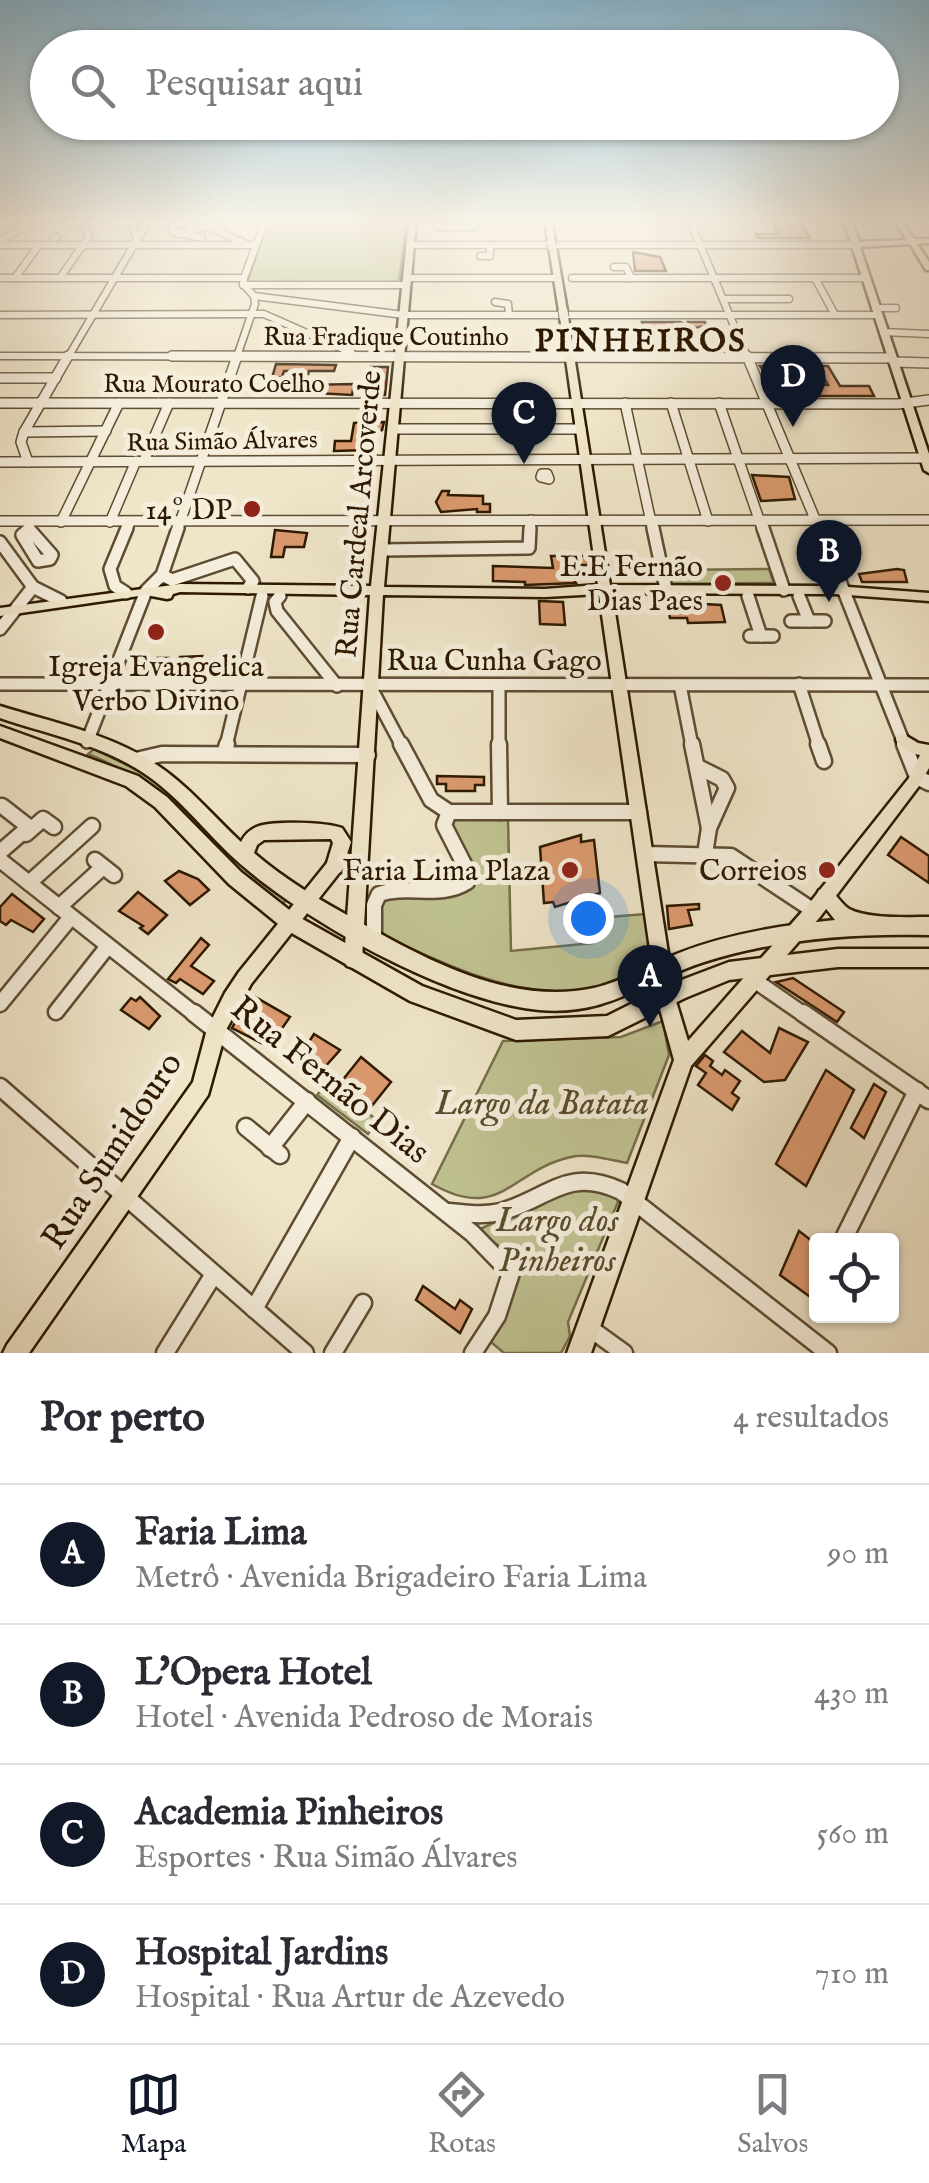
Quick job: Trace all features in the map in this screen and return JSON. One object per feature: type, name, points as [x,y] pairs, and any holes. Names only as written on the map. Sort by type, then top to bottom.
[{"type":"highway","points":[[0,712],[136,760],[169,783],[244,856],[306,902],[444,978],[504,996],[544,1000],[600,998],[703,954],[795,934],[929,926]]},
{"type":"highway","points":[[0,730],[70,752],[88,742]]},
{"type":"highway","points":[[0,730],[104,769],[142,788],[235,878],[290,922],[431,1000],[516,1030],[608,1026],[666,998],[752,972],[849,958],[929,958]]},
{"type":"highway","points":[[244,856],[250,840],[261,833],[326,831],[336,833],[342,842],[335,866]]},
{"type":"highway","points":[[820,903],[844,916],[872,921],[881,928]]},
{"type":"main road","name":"Rua Cardeal Arcoverde","points":[[370,686],[408,284]]},
{"type":"main road","points":[[559,284],[666,998],[684,1060]]},
{"type":"main road","points":[[868,284],[928,462]]},
{"type":"main road","points":[[3,616],[60,601],[164,587],[748,596],[849,593]]},
{"type":"main road","points":[[164,587],[262,596],[380,592]]},
{"type":"main road","points":[[875,593],[929,589]]},
{"type":"main road","points":[[606,593],[784,590],[929,596]]},
{"type":"main road","points":[[354,960],[370,686]]},
{"type":"main road","points":[[580,1353],[684,1060],[752,972],[795,934],[923,780],[929,752],[903,740]]},
{"type":"main road","name":"Rua Sumidouro","points":[[16,1353],[200,1088],[216,1029],[232,1000],[361,828]]},
{"type":"street","points":[[28,462],[21,442],[24,432],[110,284]]},
{"type":"street","points":[[245,284],[254,298]]},
{"type":"street","points":[[250,284],[327,284]]},
{"type":"street","points":[[717,284],[849,593],[903,740],[923,780]]},
{"type":"street","points":[[782,284],[798,314]]},
{"type":"street","points":[[818,284],[835,315]]},
{"type":"street","points":[[88,742],[110,684],[164,587],[181,522],[252,314],[256,286]]},
{"type":"street","points":[[254,298],[404,315],[835,315],[896,308]]},
{"type":"street","points":[[723,299],[790,299]]},
{"type":"street","points":[[495,302],[508,304],[509,315]]},
{"type":"street","points":[[0,324],[3,314],[252,314],[273,316],[358,356]]},
{"type":"street","points":[[884,332],[929,334]]},
{"type":"street","name":"Rua Fradique Coutinho","points":[[0,356],[746,356],[929,363]]},
{"type":"street","points":[[0,378],[56,378]]},
{"type":"street","name":"Rua Mourato Coelho","points":[[0,403],[929,400]]},
{"type":"street","points":[[62,522],[118,403]]},
{"type":"street","points":[[625,403],[666,590]]},
{"type":"street","points":[[671,403],[708,521]]},
{"type":"street","points":[[719,403],[784,590]]},
{"type":"street","points":[[110,522],[168,405]]},
{"type":"street","points":[[393,429],[581,429]]},
{"type":"street","points":[[24,432],[106,431]]},
{"type":"street","name":"Rua Simão Álvares","points":[[0,462],[738,457],[928,462]]},
{"type":"street","points":[[548,458],[548,474]]},
{"type":"street","points":[[382,550],[530,548],[531,520]]},
{"type":"street","points":[[0,524],[929,520]]},
{"type":"street","points":[[126,593],[115,586],[110,569],[130,522]]},
{"type":"street","points":[[0,542],[34,587],[60,601]]},
{"type":"street","points":[[164,587],[235,559],[253,580],[248,588]]},
{"type":"street","points":[[3,616],[34,587]]},
{"type":"street","points":[[224,754],[262,596]]},
{"type":"street","points":[[280,596],[275,602],[278,613],[337,686]]},
{"type":"street","points":[[748,596],[761,636]]},
{"type":"street","points":[[799,596],[809,621]]},
{"type":"street","points":[[258,612],[278,613]]},
{"type":"street","points":[[791,621],[824,621]]},
{"type":"street","name":"Rua Cunha Gago","points":[[0,684],[929,684]]},
{"type":"street","points":[[798,684],[824,761]]},
{"type":"street","points":[[499,685],[500,812]]},
{"type":"street","points":[[680,685],[710,844]]},
{"type":"street","name":"Rua Cardeal Arcoverde","points":[[370,686],[430,800],[449,812],[444,825],[466,866],[466,882],[454,889],[399,888],[380,894],[374,905],[374,940]]},
{"type":"street","points":[[136,760],[153,754],[368,755]]},
{"type":"street","points":[[698,767],[722,780],[727,788],[710,844]]},
{"type":"street","points":[[0,856],[29,826],[2,806]]},
{"type":"street","points":[[449,812],[639,812]]},
{"type":"street","points":[[0,856],[44,819],[54,827]]},
{"type":"street","points":[[29,883],[92,826]]},
{"type":"street","points":[[645,854],[710,844],[820,903]]},
{"type":"street","name":"Rua Fernão Dias","points":[[0,856],[65,912],[445,1211],[509,1269],[510,1283],[503,1302],[473,1353]]},
{"type":"street","points":[[0,1004],[65,912],[104,867]]},
{"type":"street","points":[[56,1012],[108,946]]},
{"type":"street","points":[[752,972],[923,1096],[847,1233]]},
{"type":"street","points":[[0,1087],[305,1353]]},
{"type":"street","points":[[246,1127],[275,1152],[306,1101]]},
{"type":"street","points":[[254,1308],[352,1138]]},
{"type":"street","points":[[445,1211],[497,1213],[574,1179],[594,1178],[611,1185],[828,1353]]},
{"type":"street","points":[[166,1353],[214,1274]]},
{"type":"street","points":[[333,1353],[362,1303]]},
{"type":"street","points":[[588,1327],[624,1353]]},
{"type":"green space","points":[[769,569],[774,583],[671,584],[668,570]]},
{"type":"green space","points":[[94,749],[150,776],[286,900],[279,908],[160,797],[138,780],[88,754]]},
{"type":"green space","name":"Largo da Batata","points":[[508,818],[511,951],[593,943],[593,925],[609,924],[609,917],[645,914],[654,964],[590,988],[555,992],[476,975],[378,933],[381,895],[448,894],[470,888],[449,820]]},
{"type":"green space","name":"Largo da Batata","points":[[663,1021],[669,1055],[627,1163],[592,1156],[571,1157],[551,1163],[505,1190],[474,1198],[455,1195],[432,1184],[503,1041],[621,1037]]},
{"type":"green space","points":[[328,1082],[378,1121],[368,1134],[317,1095]]},
{"type":"green space","name":"Largo dos Pinheiros","points":[[591,1184],[620,1197],[568,1322],[570,1336],[561,1353],[504,1353],[491,1342],[521,1263],[478,1230],[571,1186]]},
{"type":"building","points":[[642,322],[680,322],[690,326],[688,322],[705,322],[706,326],[658,333],[645,330]]},
{"type":"building","points":[[276,364],[336,365],[334,371],[309,371],[305,385],[354,384],[352,395],[297,392],[302,371],[284,371],[282,377],[272,378]]},
{"type":"building","points":[[760,366],[784,366],[794,384],[785,384],[788,391],[771,391],[767,382],[771,381]]},
{"type":"building","points":[[817,366],[828,366],[840,386],[869,386],[874,396],[814,396],[809,385],[828,385]]},
{"type":"building","points":[[371,367],[388,367],[385,395],[370,395]]},
{"type":"building","points":[[384,422],[382,430],[370,435],[369,450],[334,451],[335,441],[351,441],[354,423]]},
{"type":"building","points":[[752,475],[789,477],[795,499],[761,501]]},
{"type":"building","points":[[442,491],[449,491],[448,495],[483,496],[483,504],[490,504],[490,512],[441,512],[436,502]]},
{"type":"building","points":[[275,530],[307,533],[304,547],[285,547],[283,557],[271,557]]},
{"type":"building","points":[[551,556],[590,556],[591,565],[564,565],[565,577],[572,577],[576,583],[525,585],[493,581],[493,566],[553,568]]},
{"type":"building","points":[[904,570],[907,582],[862,582],[859,574]]},
{"type":"building","points":[[539,601],[563,602],[565,625],[540,624]]},
{"type":"building","points":[[667,602],[721,605],[725,622],[688,623],[687,618],[670,618]]},
{"type":"building","points":[[202,656],[196,670],[152,674],[157,658],[169,658],[174,669],[180,657]]},
{"type":"building","points":[[437,776],[484,777],[484,785],[475,785],[475,791],[446,791],[446,784],[437,784]]},
{"type":"building","name":"Faria Lima Plaza","points":[[581,835],[581,842],[594,840],[600,893],[555,907],[553,902],[544,903],[540,847]]},
{"type":"building","points":[[901,837],[929,856],[929,883],[888,855]]},
{"type":"building","points":[[179,871],[198,879],[209,890],[190,905],[165,881]]},
{"type":"building","points":[[138,892],[167,915],[148,934],[140,928],[143,926],[119,911]]},
{"type":"building","points":[[12,894],[44,919],[33,932],[11,920],[6,925],[0,921],[0,907]]},
{"type":"building","points":[[699,904],[699,909],[688,910],[692,925],[669,929],[667,906]]},
{"type":"building","points":[[201,938],[209,945],[191,966],[214,981],[203,994],[180,979],[176,983],[168,979]]},
{"type":"building","points":[[793,978],[844,1012],[837,1022],[776,982]]},
{"type":"building","points":[[250,994],[290,1017],[269,1047],[232,1028]]},
{"type":"building","points":[[140,997],[160,1016],[149,1029],[121,1010],[131,998],[136,1001]]},
{"type":"building","points":[[779,1028],[808,1042],[785,1080],[764,1082],[724,1052],[742,1031],[770,1053]]},
{"type":"building","points":[[314,1034],[340,1050],[316,1077],[295,1064]]},
{"type":"building","points":[[705,1055],[713,1061],[710,1066],[722,1075],[725,1070],[740,1081],[732,1093],[739,1098],[732,1110],[698,1085],[706,1073],[696,1066]]},
{"type":"building","points":[[361,1057],[391,1082],[371,1107],[341,1082]]},
{"type":"building","points":[[826,1070],[854,1090],[806,1186],[776,1164]]},
{"type":"building","points":[[874,1084],[886,1092],[864,1138],[851,1128]]},
{"type":"building","points":[[799,1231],[809,1239],[809,1296],[780,1275]]},
{"type":"building","points":[[423,1286],[455,1309],[460,1300],[472,1309],[460,1333],[416,1300]]},
{"type":"place","name":"Hospital Jardins","points":[[793,427]]},
{"type":"place","name":"Academia Pinheiros","points":[[524,464]]},
{"type":"place","name":"14º DP","points":[[252,509]]},
{"type":"place","name":"E.E Fernão Dias Paes","points":[[723,583]]},
{"type":"place","name":"L'Opera Hotel","points":[[829,602]]},
{"type":"place","name":"Igreja Evangelica Verbo Divino","points":[[156,632]]},
{"type":"place","name":"Faria Lima Plaza","points":[[570,870]]},
{"type":"place","name":"Correios","points":[[827,870]]},
{"type":"place","name":"Faria Lima","points":[[650,1027]]},
{"type":"district","name":"PINHEIROS","points":[[641,340]]}]
